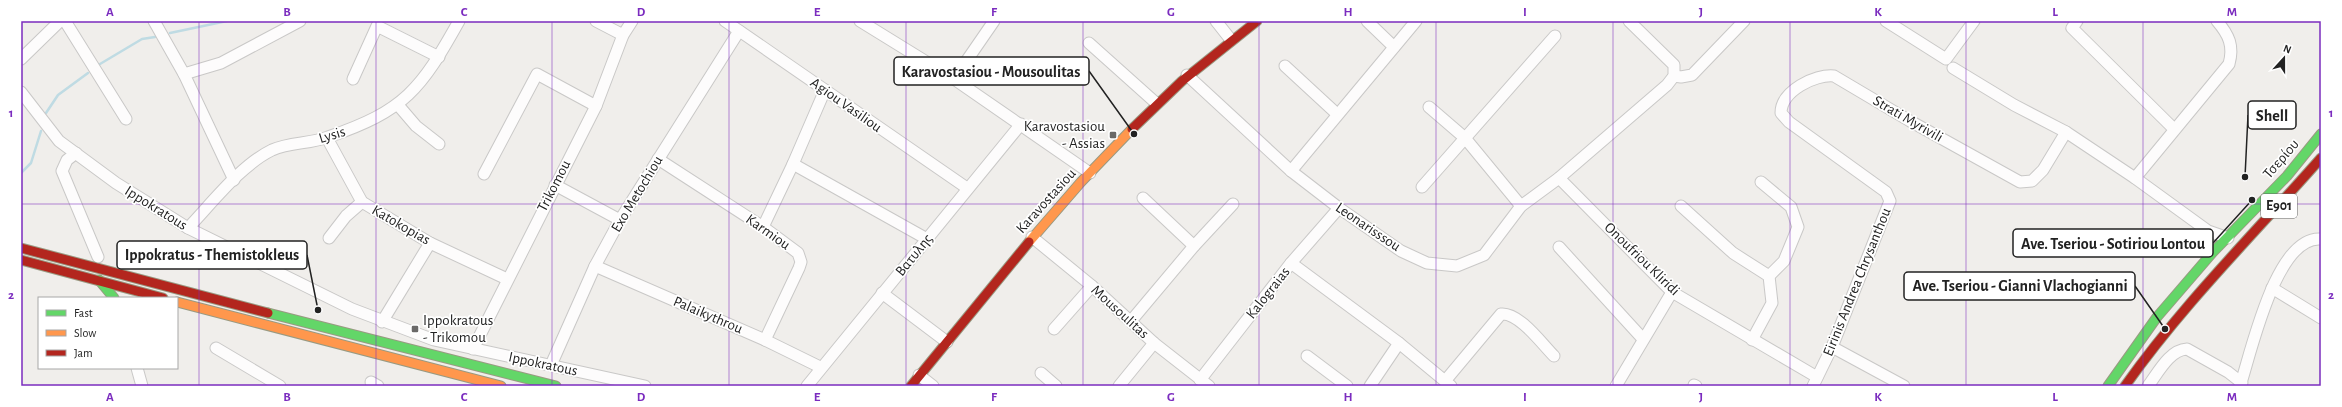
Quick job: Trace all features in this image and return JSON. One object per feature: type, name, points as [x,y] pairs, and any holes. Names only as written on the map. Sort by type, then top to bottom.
[{"type":"main road","name":"Karavostasiou","points":[[911,386],[1032,237],[1156,103],[1187,75],[1231,40],[1258,21]]},
{"type":"main road","name":"Τσερίου","points":[[2108,386],[2156,317],[2213,252],[2287,176],[2321,134]]},
{"type":"main road","name":"Τσερίου","points":[[2125,386],[2147,353],[2180,314],[2321,158]]},
{"type":"main road","points":[[21,248],[382,343],[556,386]]},
{"type":"main road","points":[[21,260],[158,297]]},
{"type":"main road","points":[[99,280],[113,297]]},
{"type":"main road","points":[[178,302],[501,386]]},
{"type":"street","points":[[21,59],[60,21]]},
{"type":"street","points":[[65,21],[126,119]]},
{"type":"street","points":[[154,21],[184,74],[234,180]]},
{"type":"street","points":[[184,74],[221,63],[300,21]]},
{"type":"street","name":"Lysis","points":[[188,228],[234,180],[254,162],[272,150],[327,138],[368,122],[398,105],[422,82],[439,57],[459,21]]},
{"type":"street","points":[[596,21],[623,35]]},
{"type":"street","name":"Trikomou","points":[[473,349],[507,279],[596,106],[623,35],[632,21]]},
{"type":"street","name":"Agiou Vasiliou","points":[[725,21],[967,188]]},
{"type":"street","points":[[860,21],[954,79],[1090,173]]},
{"type":"street","points":[[1216,21],[1231,40]]},
{"type":"street","points":[[1367,21],[1394,47]]},
{"type":"street","points":[[1291,171],[1416,21]]},
{"type":"street","points":[[1629,21],[1674,65],[1674,76],[1681,77],[1692,75],[1744,21]]},
{"type":"street","points":[[1886,21],[2014,105],[2066,132],[2135,178],[2208,231],[2228,238]]},
{"type":"street","points":[[1949,63],[1974,21]]},
{"type":"street","points":[[2077,21],[2072,28],[2174,129]]},
{"type":"street","points":[[2135,178],[2229,64],[2232,53],[2231,43],[2226,31],[2217,21]]},
{"type":"street","points":[[954,79],[992,22]]},
{"type":"street","points":[[353,78],[377,26],[439,57]]},
{"type":"street","name":"Exo Metochiou","points":[[551,365],[595,266],[620,220],[739,31]]},
{"type":"street","points":[[1422,187],[1555,36]]},
{"type":"street","points":[[1089,43],[1156,103]]},
{"type":"street","points":[[1285,66],[1337,114]]},
{"type":"street","points":[[484,174],[537,74],[596,106]]},
{"type":"street","name":"Leonarisssou","points":[[1187,75],[1291,171],[1339,208],[1401,251],[1428,263],[1457,266],[1484,255],[1521,206],[1559,178],[1667,85],[1674,76]]},
{"type":"street","name":"Strati Myrivili","points":[[1815,139],[1789,122],[1781,113],[1781,106],[1786,98],[1802,85],[1823,75],[1834,76],[1910,121],[2020,182],[2032,180],[2043,170],[2066,132]]},
{"type":"street","points":[[763,227],[793,164],[825,90]]},
{"type":"street","name":"Ippokratous","points":[[21,92],[59,141],[116,183],[188,228],[382,322],[434,340],[645,386]]},
{"type":"street","points":[[398,105],[416,126],[439,144]]},
{"type":"street","points":[[1429,107],[1465,138],[1521,206]]},
{"type":"street","name":"Βατυλης","points":[[807,386],[820,367],[1021,124]]},
{"type":"street","name":"Katokopias","points":[[327,138],[362,202],[430,243],[507,279]]},
{"type":"street","name":"Eirinis Andrea Chrysanthou","points":[[1815,139],[1886,192],[1890,201],[1832,347],[1815,382]]},
{"type":"street","points":[[76,153],[67,160],[62,171],[98,257]]},
{"type":"street","name":"Karmiou","points":[[658,160],[763,227],[798,254],[801,262],[765,340]]},
{"type":"street","points":[[793,164],[927,239]]},
{"type":"street","name":"Onoufriou Kliridi","points":[[1559,178],[1672,292],[1752,340],[1815,382]]},
{"type":"street","points":[[1761,182],[1791,207],[1798,227],[1784,261],[1769,276]]},
{"type":"street","points":[[555,185],[620,220]]},
{"type":"street","points":[[1143,198],[1194,246]]},
{"type":"street","points":[[329,238],[346,216],[362,202]]},
{"type":"street","points":[[1130,321],[1194,246],[1233,204]]},
{"type":"street","points":[[1681,206],[1733,253],[1769,276]]},
{"type":"street","name":"Kalograias","points":[[1204,383],[1291,263],[1339,208]]},
{"type":"street","points":[[2208,231],[2213,252]]},
{"type":"street","name":"Mousoulitas","points":[[1032,237],[1092,286],[1154,343],[1204,383]]},
{"type":"street","points":[[2148,386],[2172,355],[2179,349],[2187,349],[2228,372],[2241,384],[2272,288],[2279,273],[2298,248],[2317,239]]},
{"type":"street","points":[[382,322],[430,243]]},
{"type":"street","points":[[1559,247],[1643,339]]},
{"type":"street","points":[[1291,263],[1399,343],[1448,384],[1501,314],[1506,313],[1517,318],[1554,356]]},
{"type":"street","name":"Palaikythrou","points":[[595,266],[765,340],[820,367]]},
{"type":"street","points":[[1752,340],[1772,303],[1769,276]]},
{"type":"street","points":[[1054,329],[1092,286]]},
{"type":"street","points":[[2272,288],[2321,318]]},
{"type":"street","points":[[1616,386],[1672,292]]},
{"type":"street","points":[[882,293],[947,342]]},
{"type":"street","points":[[1119,386],[1154,343]]},
{"type":"street","points":[[1370,386],[1399,343]]},
{"type":"street","points":[[1832,347],[1902,386]]},
{"type":"street","points":[[216,348],[280,386]]},
{"type":"street","points":[[1307,356],[1347,386]]},
{"type":"street","points":[[137,369],[142,386]]},
{"type":"street","points":[[1041,373],[1056,386]]},
{"type":"street","points":[[919,375],[933,386]]},
{"type":"waterway","points":[[170,33],[227,21]]},
{"type":"waterway","points":[[100,64],[142,39],[155,37]]},
{"type":"waterway","points":[[46,113],[58,95],[88,73]]},
{"type":"waterway","points":[[21,173],[31,163],[41,131]]},
{"type":"traffic: fast","points":[[2108,386],[2157,317],[2213,252],[2287,176],[2321,134]]},
{"type":"traffic: fast","points":[[99,280],[113,297]]},
{"type":"traffic: fast","points":[[268,313],[556,386]]},
{"type":"traffic: slow","points":[[1029,242],[1081,182],[1132,129]]},
{"type":"traffic: slow","points":[[178,302],[501,386]]},
{"type":"traffic: jam","points":[[1132,129],[1182,81],[1257,21]]},
{"type":"traffic: jam","points":[[2125,386],[2147,356],[2195,298],[2321,158]]},
{"type":"traffic: jam","points":[[911,386],[1029,242]]},
{"type":"traffic: jam","points":[[21,248],[268,313]]},
{"type":"traffic: jam","points":[[21,260],[159,297]]},
{"type":"place","name":"Karavostasiou - Mousoulitas","points":[[1134,134]]},
{"type":"place","name":"Karavostasiou - Assias","points":[[1113,135]]},
{"type":"place","name":"Shell","points":[[2245,177]]},
{"type":"place","name":"Ave. Tseriou - Sotiriou Lontou","points":[[2252,200]]},
{"type":"place","name":"Ippokratus - Themistokleus","points":[[318,310]]},
{"type":"place","name":"Ippokratous - Trikomou","points":[[415,329]]},
{"type":"place","name":"Ave. Tseriou - Gianni Vlachogianni","points":[[2165,329]]}]
